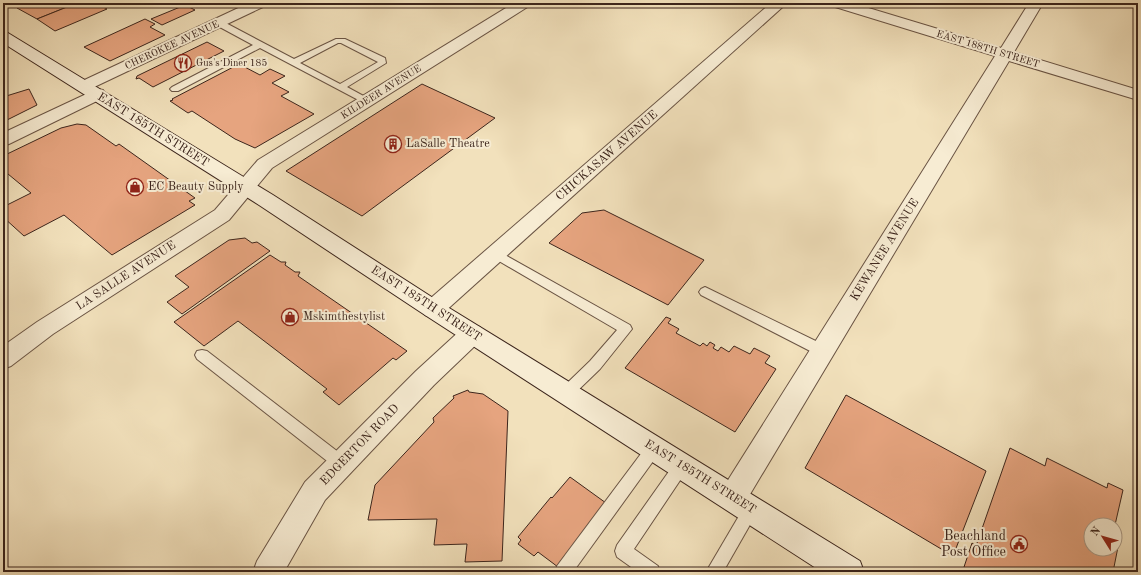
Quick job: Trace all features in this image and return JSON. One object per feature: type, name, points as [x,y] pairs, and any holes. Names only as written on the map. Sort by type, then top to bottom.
[{"type":"street","name":"CHEROKEE AVENUE","points":[[3,140],[91,90],[219,22],[260,3]]},
{"type":"street","name":"KILDEER AVENUE","points":[[246,188],[265,164],[524,3]]},
{"type":"street","name":"CHICKASAW AVENUE","points":[[433,309],[780,3]]},
{"type":"street","name":"EAST 188TH STREET","points":[[837,3],[1138,95]]},
{"type":"street","name":"KEWANEE AVENUE","points":[[732,497],[1036,3]]},
{"type":"street","name":"EAST 185TH STREET","points":[[5,39],[91,90],[472,334],[850,572]]},
{"type":"street","name":"LA SALLE AVENUE","points":[[3,359],[45,328],[222,215],[246,188]]},
{"type":"street","name":"EDGERTON ROAD","points":[[268,572],[315,491],[425,378],[472,334]]},
{"type":"lane","points":[[219,22],[366,101]]},
{"type":"lane","points":[[295,62],[336,41],[342,41],[382,60],[382,63],[341,87]]},
{"type":"lane","points":[[175,89],[261,44]]},
{"type":"lane","points":[[496,254],[626,329],[595,365],[566,393]]},
{"type":"lane","points":[[705,292],[823,351]]},
{"type":"lane","points":[[202,355],[341,464]]},
{"type":"lane","points":[[563,572],[654,448]]},
{"type":"lane","points":[[652,572],[623,551],[682,465]]},
{"type":"lane","points":[[714,572],[751,509]]},
{"type":"building","points":[[25,3],[77,3],[37,19],[17,8],[17,6]]},
{"type":"building","points":[[77,3],[96,3],[107,9],[55,31],[37,19]]},
{"type":"building","points":[[185,5],[195,10],[162,25],[151,19]]},
{"type":"building","points":[[145,19],[155,24],[150,27],[165,35],[110,61],[84,47]]},
{"type":"building","name":"Gus's Diner 185","points":[[207,42],[224,51],[153,87],[139,78],[136,79],[137,76]]},
{"type":"building","points":[[239,64],[260,75],[270,69],[285,76],[272,83],[289,92],[281,96],[314,114],[255,148],[235,139],[192,111],[188,113],[170,101]]},
{"type":"building","name":"LaSalle Theatre","points":[[422,84],[495,118],[362,216],[286,171]]},
{"type":"building","points":[[29,89],[37,105],[3,122],[3,97]]},
{"type":"building","points":[[77,124],[86,125],[116,146],[119,144],[195,198],[189,201],[195,205],[112,255],[64,215],[24,236],[3,217],[3,207],[31,193],[8,174],[3,176],[3,173],[6,172],[3,169],[3,156],[61,128]]},
{"type":"building","points":[[604,210],[704,260],[668,305],[549,243],[582,213]]},
{"type":"building","points":[[245,238],[252,243],[257,242],[270,251],[182,314],[167,302],[189,287],[175,276],[229,240]]},
{"type":"building","points":[[270,255],[281,262],[286,262],[285,265],[295,272],[300,272],[298,276],[407,351],[396,360],[393,358],[339,405],[323,392],[327,389],[238,321],[204,346],[174,322]]},
{"type":"building","points":[[666,317],[671,319],[668,323],[679,329],[676,333],[700,346],[703,343],[707,346],[710,342],[715,345],[713,348],[718,351],[721,347],[729,352],[734,346],[750,354],[754,348],[770,356],[765,363],[776,369],[735,432],[625,368]]},
{"type":"building","points":[[468,390],[469,392],[483,394],[508,411],[502,561],[465,562],[467,544],[434,545],[437,519],[368,520],[375,485],[434,422],[433,418],[454,398],[453,396]]},
{"type":"building","points":[[846,395],[986,471],[953,556],[805,468]]},
{"type":"building","points":[[1010,448],[1045,466],[1047,458],[1107,488],[1108,483],[1123,490],[1117,517],[1083,517],[1083,557],[1116,557],[1113,572],[972,572],[964,567],[972,543],[976,546]]},
{"type":"building","points":[[570,477],[606,503],[558,567],[538,552],[534,556],[518,544],[521,540],[518,537],[551,497],[552,498]]},
{"type":"place","name":"Gus's Diner 185","points":[[183,63]]},
{"type":"place","name":"LaSalle Theatre","points":[[393,144]]},
{"type":"place","name":"EC Beauty Supply","points":[[135,187]]},
{"type":"place","name":"Mskimthestylist","points":[[290,317]]},
{"type":"place","name":"Beachland Post Office","points":[[1019,544]]}]
